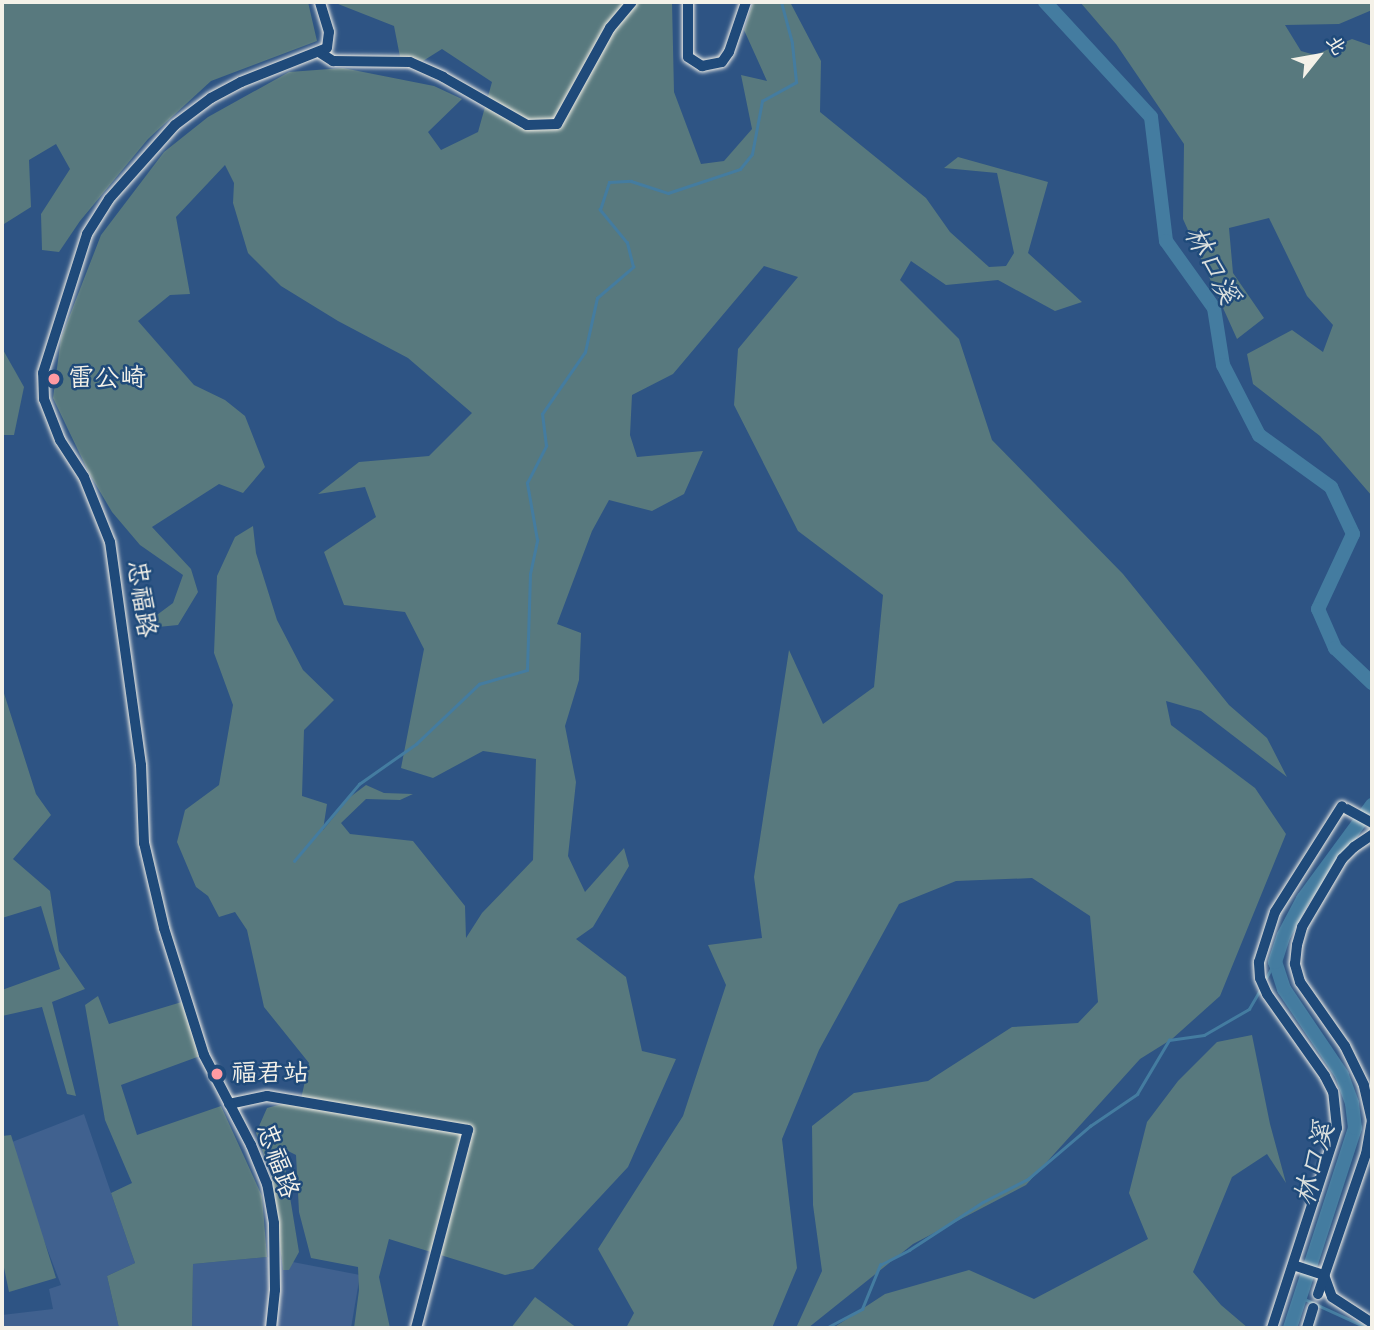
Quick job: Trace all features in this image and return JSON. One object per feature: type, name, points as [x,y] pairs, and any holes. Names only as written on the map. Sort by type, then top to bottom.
[{"type":"street","points":[[320,2],[329,42],[319,52],[333,61],[410,62],[443,76],[527,125],[557,124],[610,27],[632,2]]},
{"type":"street","points":[[688,2],[688,57],[702,66],[722,62],[729,52],[744,4]]},
{"type":"street","name":"忠福路","points":[[271,1328],[275,1290],[274,1223],[267,1184],[204,1055],[164,928],[144,844],[141,765],[110,542],[84,477],[60,440],[44,399],[43,373],[87,234],[136,166],[175,125],[211,98],[241,82],[319,52]]},
{"type":"street","points":[[1272,1328],[1296,1266],[1335,1144],[1336,1110],[1325,1076],[1266,993],[1260,978],[1259,962],[1275,912],[1344,807],[1372,823]]},
{"type":"street","points":[[1318,1294],[1321,1274],[1366,1154],[1372,1121],[1364,1085],[1345,1046],[1300,982],[1295,964],[1297,945],[1302,927],[1342,859],[1354,846],[1372,835]]},
{"type":"street","points":[[229,1104],[267,1096],[468,1130],[416,1328]]},
{"type":"street","points":[[1296,1266],[1321,1274],[1332,1297],[1372,1323]]},
{"type":"street","points":[[1307,1328],[1313,1308]]},
{"type":"shaded area","points":[[84,1114],[135,1263],[107,1276],[119,1328],[2,1328],[2,1315],[53,1309],[49,1289],[61,1285],[7,1144]]},
{"type":"shaded area","points":[[267,1257],[360,1275],[351,1328],[192,1328],[193,1264]]},
{"type":"green space","points":[[2,2],[308,2],[317,41],[211,81],[148,139],[80,221],[59,252],[42,250],[41,214],[70,169],[56,144],[29,160],[31,207],[4,224]]},
{"type":"green space","points":[[333,2],[672,2],[674,92],[701,164],[724,161],[752,129],[741,75],[767,81],[744,30],[753,2],[790,2],[821,61],[820,112],[926,198],[950,232],[989,267],[1006,266],[1014,253],[997,173],[944,168],[958,157],[1048,182],[1028,253],[1082,302],[1055,311],[998,280],[946,285],[911,261],[900,280],[959,339],[992,440],[1123,574],[1229,705],[1267,738],[1287,777],[1201,711],[1166,701],[1171,725],[1255,788],[1286,834],[1220,996],[1172,1039],[1140,1059],[1026,1185],[913,1244],[808,1328],[796,1328],[822,1271],[813,1205],[812,1126],[854,1093],[928,1081],[1012,1027],[1078,1023],[1098,1002],[1090,916],[1032,878],[956,881],[899,904],[819,1050],[782,1139],[797,1268],[772,1328],[626,1328],[634,1313],[598,1249],[683,1116],[726,985],[708,945],[762,938],[754,877],[789,650],[823,724],[874,687],[883,595],[798,531],[734,405],[738,349],[798,277],[764,266],[673,374],[632,395],[630,435],[637,457],[703,451],[684,494],[652,511],[609,500],[592,531],[557,624],[581,633],[579,680],[565,726],[576,782],[568,856],[585,892],[624,848],[629,866],[593,927],[576,939],[626,977],[642,1051],[676,1059],[628,1167],[533,1269],[505,1275],[389,1239],[379,1277],[390,1328],[354,1328],[359,1290],[358,1267],[311,1258],[299,1212],[296,1155],[282,1148],[299,1252],[289,1270],[283,1270],[271,1174],[256,1133],[267,1108],[301,1099],[309,1063],[264,1007],[247,930],[235,912],[219,917],[208,896],[196,887],[177,842],[185,810],[219,785],[233,705],[214,653],[217,576],[235,537],[253,526],[256,553],[277,620],[303,670],[334,700],[304,730],[302,796],[327,804],[323,830],[350,797],[366,785],[384,793],[413,794],[400,800],[366,799],[341,823],[350,834],[413,841],[465,906],[466,938],[482,913],[533,860],[536,759],[483,751],[433,778],[401,768],[424,649],[405,612],[344,605],[324,552],[376,517],[365,487],[318,494],[359,462],[429,456],[472,413],[408,358],[338,321],[281,286],[248,253],[233,203],[234,183],[225,165],[176,217],[190,294],[170,295],[138,321],[194,385],[225,400],[245,416],[265,467],[243,493],[219,484],[152,527],[191,569],[198,592],[178,625],[138,629],[173,603],[183,575],[140,545],[112,512],[89,473],[53,398],[61,338],[101,235],[164,152],[208,117],[289,72],[343,68],[434,86],[462,99],[428,132],[441,150],[478,132],[492,82],[442,49],[415,66],[401,62],[394,26]]},
{"type":"green space","points":[[1080,2],[1372,2],[1372,10],[1339,24],[1285,25],[1301,51],[1315,55],[1352,39],[1372,46],[1372,496],[1320,436],[1253,384],[1247,354],[1292,330],[1323,352],[1333,325],[1307,296],[1269,218],[1229,228],[1233,273],[1264,318],[1237,339],[1183,219],[1184,144],[1116,44]]},
{"type":"green space","points":[[2,348],[24,387],[14,435],[2,435]]},
{"type":"green space","points":[[2,687],[36,794],[51,815],[13,859],[50,891],[59,951],[85,989],[52,1002],[76,1096],[67,1094],[42,1007],[2,1016],[2,990],[60,969],[41,906],[2,918]]},
{"type":"green space","points":[[98,996],[109,1024],[185,1001],[200,1056],[121,1085],[137,1135],[221,1106],[262,1196],[267,1257],[193,1264],[192,1328],[119,1328],[107,1276],[135,1263],[111,1193],[132,1183],[105,1120],[85,1005]]},
{"type":"green space","points":[[1252,1035],[1270,1124],[1286,1183],[1267,1154],[1232,1177],[1193,1272],[1221,1305],[1248,1328],[833,1328],[885,1294],[969,1270],[1034,1299],[1148,1239],[1129,1193],[1147,1122],[1178,1081],[1217,1042]]},
{"type":"green space","points":[[11,1135],[56,1278],[9,1292],[2,1258],[2,1136]]},
{"type":"green space","points":[[535,1297],[577,1328],[511,1328]]},
{"type":"waterway","points":[[294,861],[359,784],[416,744],[479,684],[527,670],[530,574],[537,540],[527,483],[546,446],[542,414],[585,352],[597,298],[633,267],[627,243],[600,210],[609,182],[631,181],[668,193],[740,169],[752,154],[762,101],[796,82],[792,43],[781,2]]},
{"type":"waterway","name":"林口溪","points":[[1045,2],[1151,117],[1166,241],[1214,308],[1223,365],[1259,435],[1331,487],[1353,534],[1318,609],[1335,648],[1372,683]]},
{"type":"waterway","name":"林口溪","points":[[1290,1328],[1355,1128],[1352,1103],[1342,1075],[1284,989],[1275,962],[1284,935],[1303,899],[1372,805]]},
{"type":"waterway","points":[[1266,978],[1275,962]]},
{"type":"waterway","points":[[826,1328],[862,1309],[880,1265],[909,1250],[983,1202],[1028,1179],[1090,1126],[1137,1094],[1169,1040],[1204,1035],[1249,1009],[1260,990]]},
{"type":"waterway","points":[[1300,1297],[1368,1328]]},
{"type":"place","name":"雷公崎","points":[[54,379]]},
{"type":"place","name":"福君站","points":[[217,1074]]}]
